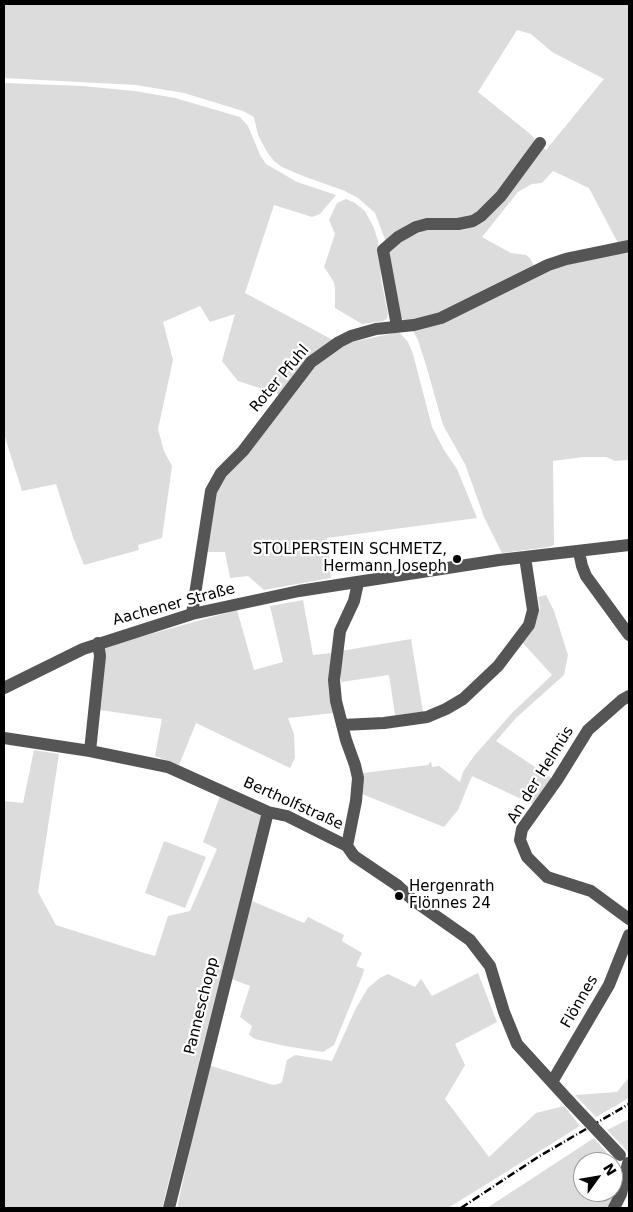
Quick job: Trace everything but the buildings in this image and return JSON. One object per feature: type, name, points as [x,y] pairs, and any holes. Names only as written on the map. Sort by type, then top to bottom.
[{"type":"street","points":[[397,326],[383,250],[398,237],[416,227],[427,224],[466,223],[481,216],[501,196],[540,142]]},
{"type":"street","name":"Roter Pfuhl","points":[[192,614],[211,491],[221,473],[242,451],[311,362],[328,349],[364,331],[414,325],[442,318],[548,264],[629,246]]},
{"type":"street","name":"Aachener Straße","points":[[4,688],[98,644],[192,614],[299,591],[525,557],[629,545]]},
{"type":"street","points":[[580,552],[586,576],[629,635]]},
{"type":"street","points":[[342,725],[384,723],[427,717],[463,699],[498,666],[529,625],[533,610],[525,557]]},
{"type":"street","points":[[347,846],[358,778],[336,701],[334,680],[338,641],[344,620],[354,601],[358,583]]},
{"type":"street","points":[[90,751],[100,656],[98,644]]},
{"type":"street","name":"An der Helmüs","points":[[629,696],[588,730],[557,780],[522,829],[520,840],[527,857],[547,877],[591,891],[629,919]]},
{"type":"street","name":"Bertholfstraße","points":[[4,738],[90,751],[168,767],[268,812],[287,816],[347,846],[354,856],[397,885],[413,900],[470,940],[490,966],[504,1012],[517,1044],[626,1161]]},
{"type":"street","name":"Panneschopp","points":[[169,1208],[268,812]]},
{"type":"street","name":"Flönnes","points":[[552,1082],[609,985],[629,935]]},
{"type":"street","points":[[614,1208],[621,1194],[626,1161]]},
{"type":"shaded area","points":[[4,4],[629,4],[629,241],[618,243],[589,188],[553,171],[542,183],[532,184],[518,192],[482,237],[511,253],[526,255],[534,266],[476,299],[441,315],[413,322],[405,321],[400,317],[386,252],[401,241],[428,229],[460,227],[483,218],[502,198],[541,146],[546,150],[604,79],[552,52],[531,34],[517,30],[478,92],[529,133],[534,138],[536,145],[486,210],[470,220],[417,223],[406,227],[386,242],[375,213],[358,198],[345,191],[282,167],[274,161],[258,135],[254,117],[243,111],[184,93],[136,85],[4,78]]},
{"type":"shaded area","points":[[4,83],[82,86],[135,91],[175,98],[240,117],[248,126],[260,155],[266,164],[297,182],[336,195],[320,214],[312,217],[274,205],[245,293],[333,340],[281,395],[238,381],[222,361],[235,314],[210,322],[200,306],[163,322],[173,360],[158,429],[164,451],[172,466],[162,538],[138,545],[139,550],[84,565],[56,484],[22,491],[4,434]]},
{"type":"shaded area","points":[[346,199],[365,211],[374,228],[378,241],[381,279],[388,314],[384,321],[362,324],[335,308],[334,282],[324,267],[335,234],[329,220],[337,203]]},
{"type":"shaded area","points":[[629,252],[629,460],[615,461],[606,457],[583,457],[553,461],[554,545],[502,553],[484,517],[465,464],[443,425],[418,340],[412,329],[563,264]]},
{"type":"shaded area","points":[[399,332],[408,342],[413,354],[432,427],[457,469],[477,518],[327,538],[331,578],[264,590],[248,576],[230,578],[225,552],[207,552],[213,495],[223,476],[316,366],[335,350],[352,342]]},
{"type":"shaded area","points":[[546,595],[554,611],[568,655],[564,675],[516,718],[496,741],[553,779],[532,804],[472,776],[458,810],[444,827],[362,794],[363,773],[428,765],[431,761],[432,767],[439,766],[460,782],[463,772],[474,756],[512,713],[552,675],[522,642],[536,622],[540,608],[538,597]]},
{"type":"shaded area","points":[[303,600],[313,655],[331,653],[330,682],[334,713],[288,718],[294,734],[295,758],[290,768],[196,723],[179,765],[155,756],[162,719],[100,710],[104,647],[237,610],[254,670],[283,662],[270,606]]},
{"type":"shaded area","points":[[411,639],[423,712],[395,715],[389,675],[341,682],[341,651]]},
{"type":"shaded area","points":[[34,750],[59,754],[38,892],[56,925],[144,953],[155,956],[168,916],[190,911],[217,849],[203,842],[220,796],[261,816],[162,1208],[4,1208],[4,801],[23,803]]},
{"type":"shaded area","points":[[164,841],[206,857],[185,908],[145,893]]},
{"type":"shaded area","points":[[252,901],[304,923],[308,917],[344,935],[342,941],[362,953],[356,966],[364,969],[363,974],[334,1045],[323,1052],[255,1039],[249,1035],[252,1026],[240,1017],[250,986],[232,979]]},
{"type":"shaded area","points":[[478,973],[497,1022],[455,1044],[465,1065],[445,1099],[489,1157],[536,1113],[564,1106],[580,1126],[448,1208],[177,1208],[208,1065],[273,1085],[278,1084],[282,1082],[287,1060],[295,1055],[332,1061],[356,1008],[368,988],[380,978],[388,974],[415,987],[421,979],[432,996]]},
{"type":"shaded area","points":[[629,1077],[629,1098],[596,1117],[575,1095],[617,1092]]},
{"type":"shaded area","points":[[629,1119],[629,1153],[607,1130]]},
{"type":"shaded area","points":[[594,1138],[606,1152],[573,1152],[573,1202],[612,1202],[610,1208],[487,1208]]},
{"type":"railway","points":[[461,1208],[538,1157],[629,1104]]},
{"type":"place","name":"STOLPERSTEIN SCHMETZ, Hermann Joseph","points":[[457,559]]},
{"type":"place","name":"Hergenrath Flönnes 24","points":[[399,896]]}]
